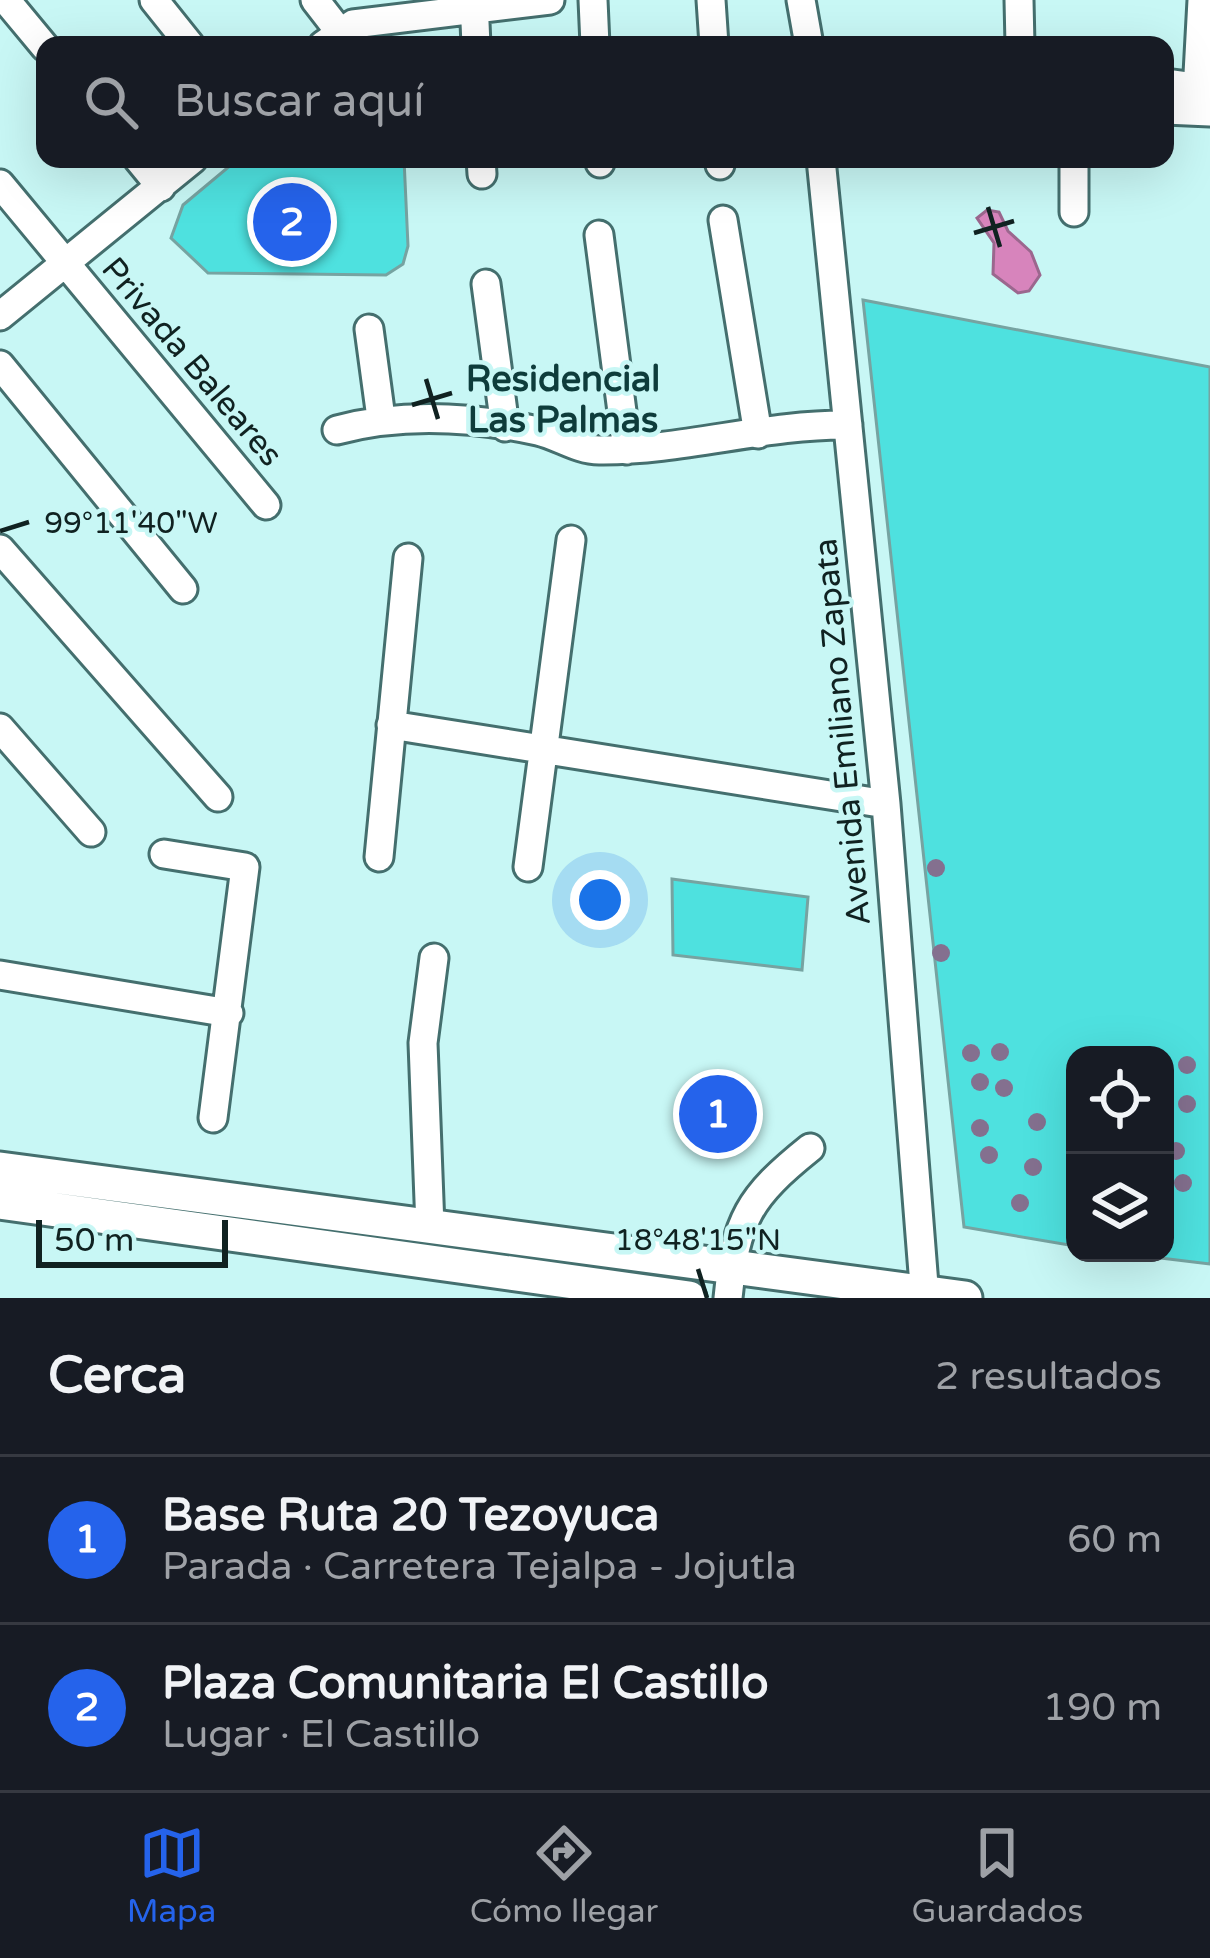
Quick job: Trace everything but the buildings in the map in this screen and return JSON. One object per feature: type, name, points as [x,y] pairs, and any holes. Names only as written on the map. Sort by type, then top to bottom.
[{"type":"main road","points":[[0,1169],[430,1227],[719,1276],[965,1298]]},
{"type":"main road","points":[[0,1202],[689,1298]]},
{"type":"street","points":[[6,0],[37,36]]},
{"type":"street","points":[[154,0],[183,36]]},
{"type":"street","points":[[315,0],[342,25],[474,4],[550,0]]},
{"type":"street","points":[[593,0],[595,36]]},
{"type":"street","points":[[712,0],[714,36]]},
{"type":"street","points":[[801,0],[807,36]]},
{"type":"street","points":[[1019,0],[1020,36]]},
{"type":"street","points":[[1202,0],[1204,100]]},
{"type":"street","points":[[474,4],[476,36]]},
{"type":"street","points":[[1174,87],[1204,100]]},
{"type":"street","points":[[1174,108],[1204,100]]},
{"type":"street","points":[[145,168],[161,187]]},
{"type":"street","points":[[0,316],[183,168]]},
{"type":"street","name":"Avenida Emiliano Zapata","points":[[822,168],[886,804],[925,1296]]},
{"type":"street","points":[[1074,168],[1074,212]]},
{"type":"street","name":"Privada Baleares","points":[[0,184],[266,506]]},
{"type":"street","points":[[723,220],[758,434]]},
{"type":"street","points":[[599,235],[627,449]]},
{"type":"street","points":[[486,284],[505,427]]},
{"type":"street","points":[[369,328],[381,418]]},
{"type":"street","points":[[0,365],[183,589]]},
{"type":"street","points":[[337,430],[381,418],[505,427],[540,431],[592,450],[812,424],[848,425]]},
{"type":"street","points":[[528,867],[571,540]]},
{"type":"street","points":[[0,548],[218,797]]},
{"type":"street","points":[[379,857],[408,558]]},
{"type":"street","points":[[391,725],[886,804]]},
{"type":"street","points":[[0,728],[91,832]]},
{"type":"street","points":[[164,854],[245,868],[213,1118]]},
{"type":"street","points":[[430,1227],[423,1043],[434,958]]},
{"type":"street","points":[[0,975],[229,1013]]},
{"type":"street","points":[[689,1298],[719,1276],[760,1188],[810,1148]]},
{"type":"shaded area","points":[[987,210],[999,212],[1008,231],[1031,252],[1040,275],[1029,291],[1018,293],[993,274],[994,243],[977,218]]},
{"type":"place","name":"Plaza Comunitaria El Castillo","points":[[292,222]]},
{"type":"place","name":"Base Ruta 20 Tezoyuca","points":[[718,1114]]},
{"type":"district","name":"Residencial Las Palmas","points":[[563,398]]}]
